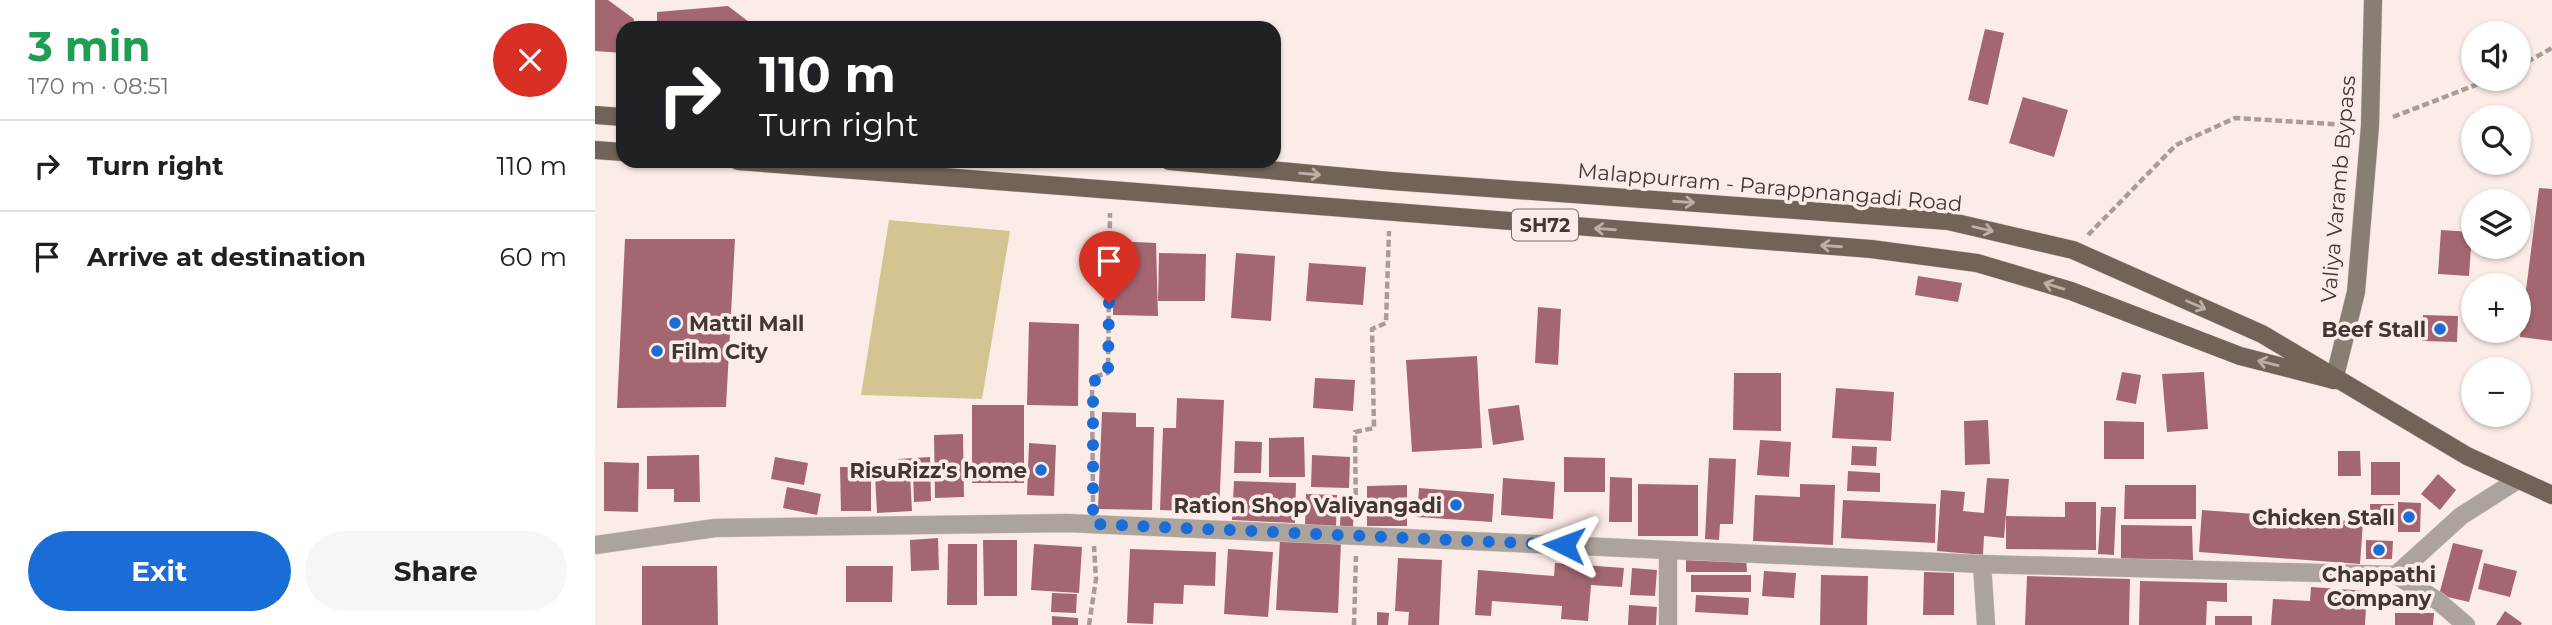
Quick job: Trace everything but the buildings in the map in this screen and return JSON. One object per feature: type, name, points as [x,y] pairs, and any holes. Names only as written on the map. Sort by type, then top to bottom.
[{"type":"main road","points":[[595,115],[616,116]]},
{"type":"main road","points":[[595,150],[616,152]]},
{"type":"main road","name":"Malappurram - Parappnangadi Road","points":[[827,168],[1871,248],[1977,263],[2071,291],[2241,356],[2335,380]]},
{"type":"main road","name":"Malappurram - Parappnangadi Road","points":[[1247,168],[1948,221],[2073,250],[2262,334],[2335,380],[2516,481],[2552,495]]},
{"type":"street","name":"Valiya Varamb Bypass","points":[[2335,380],[2356,292],[2370,126],[2373,0]]},
{"type":"street","points":[[2396,575],[2461,516],[2516,481]]},
{"type":"street","points":[[595,545],[715,528],[1093,524],[1982,564],[2396,575],[2438,601],[2466,625]]},
{"type":"street","points":[[1668,550],[1668,625]]},
{"type":"street","points":[[1982,564],[1986,625]]},
{"type":"path","points":[[2531,60],[2552,48]]},
{"type":"path","points":[[2073,250],[2176,145],[2235,118],[2370,126],[2461,91]]},
{"type":"path","points":[[1089,625],[1096,579],[1093,524],[1093,385],[1097,376],[1108,373],[1111,190]]},
{"type":"path","points":[[1354,625],[1355,432],[1374,428],[1372,329],[1386,323],[1390,213]]},
{"type":"shaded area","points":[[889,220],[1010,231],[982,399],[861,395]]},
{"type":"place","name":"Mattil Mall","points":[[675,323]]},
{"type":"place","name":"Beef Stall","points":[[2440,329]]},
{"type":"place","name":"Film City","points":[[657,351]]},
{"type":"place","name":"RisuRizz's home","points":[[1041,470]]},
{"type":"place","name":"Ration Shop Valiyangadi","points":[[1456,505]]},
{"type":"place","name":"Chicken Stall","points":[[2409,517]]},
{"type":"place","name":"Chappathi Company","points":[[2379,550]]},
{"type":"route","points":[[1109,303],[1108,373],[1097,376],[1093,385],[1093,524],[1564,545]]}]
